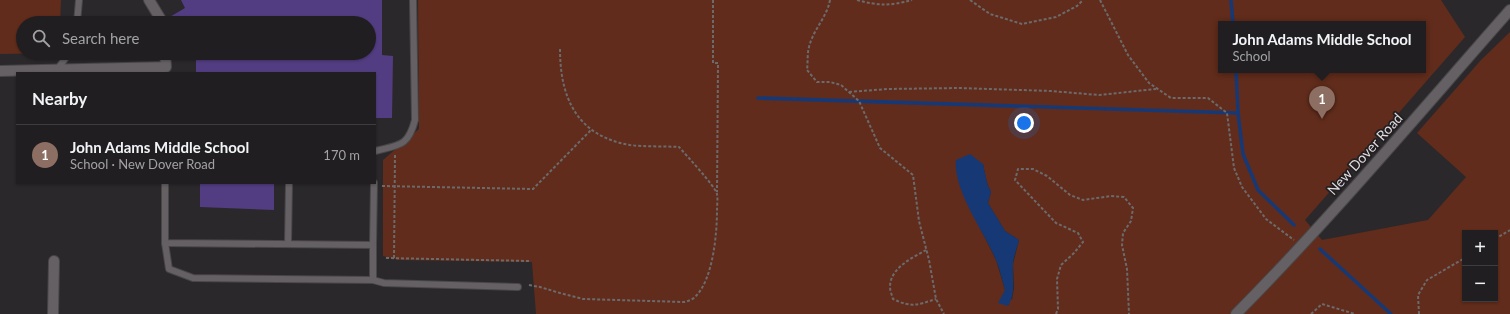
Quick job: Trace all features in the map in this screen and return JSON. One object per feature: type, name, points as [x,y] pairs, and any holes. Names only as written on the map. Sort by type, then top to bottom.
[{"type":"street","points":[[150,0],[159,16]]},
{"type":"street","name":"New Dover Road","points":[[1236,314],[1301,246],[1406,130],[1510,10]]},
{"type":"street","points":[[0,71],[166,70],[165,60]]},
{"type":"street","points":[[53,314],[54,261]]},
{"type":"lane","points":[[79,16],[80,0]]},
{"type":"lane","points":[[376,151],[401,144],[411,134],[415,120],[413,0]]},
{"type":"lane","points":[[57,70],[64,60]]},
{"type":"lane","points":[[166,184],[165,243],[169,269],[193,278],[372,280],[384,283],[518,287]]},
{"type":"lane","points":[[288,244],[289,184]]},
{"type":"lane","points":[[372,280],[374,184]]},
{"type":"lane","points":[[165,243],[373,245]]},
{"type":"path","points":[[529,285],[583,299],[684,302],[695,298],[699,292],[710,268],[715,246],[717,218],[718,63],[712,62],[713,0]]},
{"type":"path","points":[[830,0],[829,8],[817,29],[809,48],[807,70],[817,82],[830,82],[841,85],[849,92],[860,103],[880,148],[913,175],[919,221],[936,299],[944,314]]},
{"type":"path","points":[[857,0],[875,4],[893,5],[912,0]]},
{"type":"path","points":[[970,0],[990,14],[1022,24],[1056,17],[1077,6],[1083,0]]},
{"type":"path","points":[[1100,0],[1128,55],[1149,83],[1171,98],[1208,98],[1227,113],[1234,168],[1242,187],[1266,219],[1301,246]]},
{"type":"path","points":[[560,49],[561,74],[568,100],[573,110],[591,130],[616,142],[632,145],[678,147],[693,162],[717,194]]},
{"type":"path","points":[[849,92],[887,89],[959,88],[1051,91],[1099,95],[1157,89]]},
{"type":"path","points":[[382,186],[533,189],[591,130]]},
{"type":"path","points":[[394,258],[395,153]]},
{"type":"path","points":[[1056,314],[1058,308],[1057,279],[1061,265],[1083,242],[1078,233],[1056,223],[1015,180],[1018,169],[1032,169],[1047,176],[1070,195],[1083,200],[1111,196],[1124,197],[1134,208],[1131,221],[1122,233],[1122,245],[1127,269],[1129,314]]},
{"type":"path","points":[[1498,238],[1510,230]]},
{"type":"path","points":[[926,250],[895,270],[890,286],[893,299],[905,304],[916,305],[936,299]]},
{"type":"path","points":[[386,258],[529,261]]},
{"type":"path","points":[[1419,314],[1418,295],[1427,280],[1462,260]]},
{"type":"path","points":[[1311,314],[1322,304],[1355,314]]},
{"type":"shaded area","points":[[0,0],[61,0],[60,16],[16,16],[16,54],[0,54]]},
{"type":"shaded area","points":[[418,0],[1441,0],[1465,37],[1305,220],[1322,240],[1428,220],[1466,177],[1417,133],[1481,60],[1510,32],[1510,314],[536,314],[532,262],[398,260],[383,256],[383,160],[419,129]],"holes":[[[983,164],[987,183],[991,192],[988,203],[1005,231],[1019,240],[1013,264],[1014,288],[1012,300],[1005,290],[996,260],[975,218]]]},
{"type":"water","points":[[970,154],[983,164],[987,183],[991,192],[988,203],[1005,231],[1019,240],[1013,262],[1012,296],[1008,306],[998,303],[1005,290],[999,267],[970,211],[959,185],[956,172],[956,160]]},
{"type":"building","points":[[181,0],[382,0],[382,55],[393,56],[392,118],[376,118],[376,72],[196,72],[196,60],[376,60],[376,16],[171,16],[185,8]]},
{"type":"building","points":[[200,184],[274,184],[274,210],[200,207]]},
{"type":"waterway","points":[[1231,0],[1233,21]]},
{"type":"waterway","points":[[1236,73],[1238,113],[1243,154],[1258,190],[1294,225]]},
{"type":"waterway","points":[[758,98],[1238,113]]},
{"type":"waterway","points":[[1320,249],[1391,314]]},
{"type":"place","name":"John Adams Middle School","points":[[1322,119]]}]
